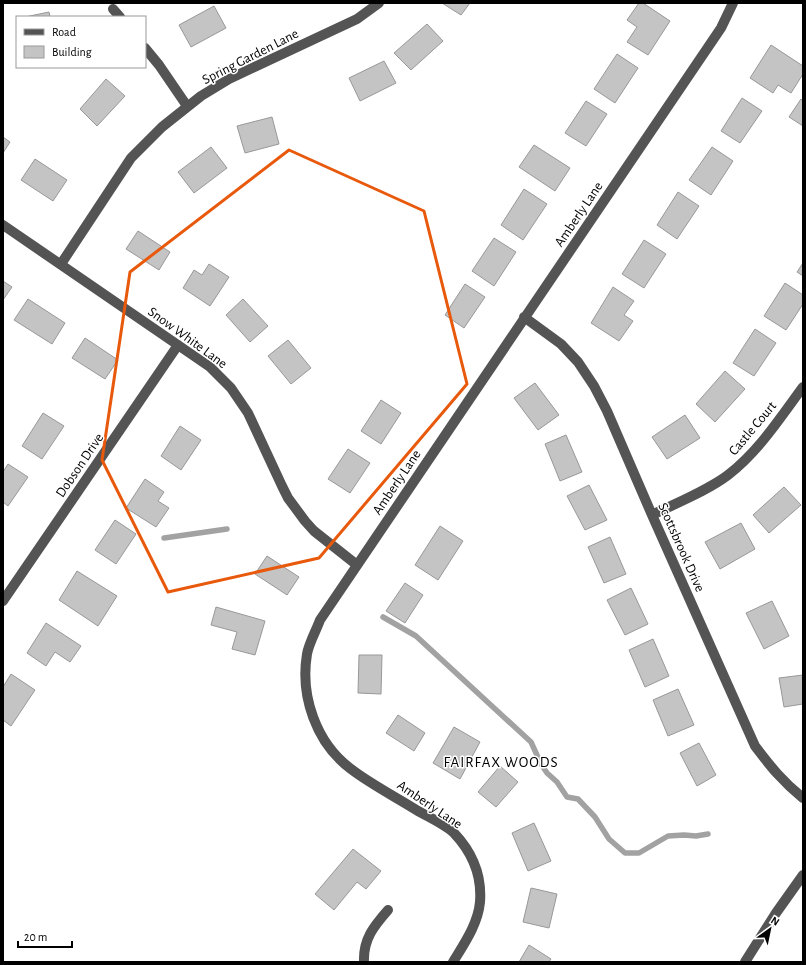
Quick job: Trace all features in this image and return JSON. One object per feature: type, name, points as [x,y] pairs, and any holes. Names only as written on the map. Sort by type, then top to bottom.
[{"type":"street","name":"Spring Garden Lane","points":[[61,264],[131,158],[162,127],[200,96],[229,79],[357,19],[379,3]]},
{"type":"street","name":"Amberly Lane","points":[[453,962],[472,929],[480,903],[479,880],[467,849],[453,832],[351,769],[334,753],[315,724],[307,699],[305,675],[308,652],[320,620],[721,28],[733,3]]},
{"type":"street","points":[[113,9],[119,16]]},
{"type":"street","points":[[146,49],[188,106]]},
{"type":"street","name":"Snow White Lane","points":[[3,225],[210,367],[231,388],[248,412],[288,498],[305,521],[314,532],[357,565]]},
{"type":"street","name":"Scottsbrook Drive","points":[[524,317],[561,344],[578,362],[594,386],[607,411],[755,746],[774,772],[803,798]]},
{"type":"street","name":"Dobson Drive","points":[[3,601],[178,345]]},
{"type":"street","name":"Castle Court","points":[[652,515],[728,475],[760,445],[803,387]]},
{"type":"street","points":[[745,962],[803,874]]},
{"type":"street","points":[[364,962],[367,941],[373,926],[388,910]]},
{"type":"highlighted area","points":[[289,150],[424,211],[467,384],[319,558],[168,592],[102,460],[130,272]]},
{"type":"building","points":[[442,3],[470,3],[461,15]]},
{"type":"building","points":[[639,3],[643,3],[670,21],[648,55],[627,42],[637,27],[627,20]]},
{"type":"building","points":[[214,6],[226,28],[191,47],[179,25]]},
{"type":"building","points":[[49,12],[50,16],[30,16]]},
{"type":"building","points":[[427,24],[443,41],[411,70],[394,53]]},
{"type":"building","points":[[771,45],[803,66],[803,74],[791,93],[778,85],[773,93],[750,78]]},
{"type":"building","points":[[617,54],[638,68],[615,103],[594,89]]},
{"type":"building","points":[[384,61],[396,83],[360,101],[349,78]]},
{"type":"building","points":[[106,79],[125,96],[97,126],[80,109]]},
{"type":"building","points":[[742,98],[762,111],[740,143],[721,131]]},
{"type":"building","points":[[801,99],[803,101],[803,126],[789,117]]},
{"type":"building","points":[[586,101],[607,114],[586,146],[565,133]]},
{"type":"building","points":[[272,117],[279,144],[245,153],[237,126]]},
{"type":"building","points":[[3,137],[10,142],[3,153]]},
{"type":"building","points":[[534,145],[570,168],[555,191],[519,167]]},
{"type":"building","points":[[211,147],[227,168],[194,193],[178,172]]},
{"type":"building","points":[[712,147],[733,161],[711,195],[689,180]]},
{"type":"building","points":[[35,159],[67,180],[53,201],[21,180]]},
{"type":"building","points":[[524,189],[547,204],[523,240],[501,225]]},
{"type":"building","points":[[678,192],[699,206],[677,239],[657,225]]},
{"type":"building","points":[[138,231],[170,252],[159,270],[126,249]]},
{"type":"building","points":[[494,238],[516,252],[494,286],[472,271]]},
{"type":"building","points":[[644,240],[666,254],[644,288],[622,274]]},
{"type":"building","points":[[803,263],[803,276],[797,272]]},
{"type":"building","points":[[209,264],[229,277],[210,306],[183,288],[194,270],[202,275]]},
{"type":"building","points":[[3,281],[12,287],[3,300]]},
{"type":"building","points":[[785,283],[803,295],[803,304],[786,330],[764,316]]},
{"type":"building","points":[[465,284],[485,297],[464,328],[445,315]]},
{"type":"building","points":[[613,287],[634,301],[624,315],[633,321],[619,341],[591,323]]},
{"type":"building","points":[[28,299],[65,323],[52,344],[14,320]]},
{"type":"building","points":[[243,299],[268,326],[250,342],[226,315]]},
{"type":"building","points":[[755,329],[776,343],[754,376],[733,363]]},
{"type":"building","points":[[85,338],[118,360],[105,379],[72,358]]},
{"type":"building","points":[[288,340],[311,368],[291,384],[268,356]]},
{"type":"building","points":[[725,371],[745,389],[715,422],[696,404]]},
{"type":"building","points":[[535,383],[559,415],[538,430],[514,398]]},
{"type":"building","points":[[381,400],[401,413],[381,444],[361,431]]},
{"type":"building","points":[[43,413],[64,426],[42,459],[22,446]]},
{"type":"building","points":[[685,415],[700,438],[667,459],[652,437]]},
{"type":"building","points":[[180,426],[201,440],[181,470],[161,456]]},
{"type":"building","points":[[566,435],[582,472],[560,481],[545,444]]},
{"type":"building","points":[[348,449],[370,463],[350,493],[328,479]]},
{"type":"building","points":[[8,464],[28,477],[8,506],[3,502],[3,472]]},
{"type":"building","points":[[145,479],[164,492],[158,501],[169,508],[156,527],[126,508]]},
{"type":"building","points":[[589,485],[607,520],[585,530],[567,496]]},
{"type":"building","points":[[784,487],[801,505],[769,533],[753,515]]},
{"type":"building","points":[[115,520],[136,534],[116,564],[95,550]]},
{"type":"building","points":[[741,523],[755,549],[720,569],[705,542]]},
{"type":"building","points":[[440,526],[463,541],[438,580],[415,565]]},
{"type":"building","points":[[610,537],[626,574],[604,583],[588,547]]},
{"type":"building","points":[[267,556],[299,577],[287,595],[255,574]]},
{"type":"building","points":[[77,571],[117,596],[98,626],[59,600]]},
{"type":"building","points":[[405,583],[423,595],[405,623],[386,611]]},
{"type":"building","points":[[631,588],[648,624],[625,635],[607,600]]},
{"type":"building","points":[[772,601],[789,636],[764,649],[746,613]]},
{"type":"building","points":[[216,607],[265,621],[255,655],[232,649],[237,632],[211,625]]},
{"type":"building","points":[[46,623],[81,646],[70,662],[55,652],[46,666],[27,653]]},
{"type":"building","points":[[653,639],[669,676],[645,687],[629,650]]},
{"type":"building","points":[[359,655],[382,655],[381,694],[358,693]]},
{"type":"building","points":[[11,674],[35,690],[11,726],[3,720],[3,687]]},
{"type":"building","points":[[803,675],[803,704],[784,707],[779,678]]},
{"type":"building","points":[[678,689],[694,725],[668,736],[653,700]]},
{"type":"building","points":[[398,715],[425,733],[414,751],[386,733]]},
{"type":"building","points":[[454,727],[480,742],[460,779],[433,763]]},
{"type":"building","points":[[699,743],[716,775],[697,786],[680,753]]},
{"type":"building","points":[[500,766],[518,782],[496,807],[478,792]]},
{"type":"building","points":[[534,823],[551,861],[528,871],[512,833]]},
{"type":"building","points":[[353,849],[381,871],[366,889],[357,882],[334,910],[315,894]]},
{"type":"building","points":[[531,888],[557,894],[549,928],[523,922]]},
{"type":"building","points":[[529,945],[551,959],[549,962],[519,962]]},
{"type":"waterway","points":[[164,538],[227,529]]},
{"type":"waterway","points":[[383,617],[416,636],[531,742],[541,764],[547,773],[557,782],[567,797],[578,799],[595,817],[609,839],[625,853],[639,853],[668,836],[696,836],[708,834]]},
{"type":"district","name":"FAIRFAX WOODS","points":[[501,762]]}]
